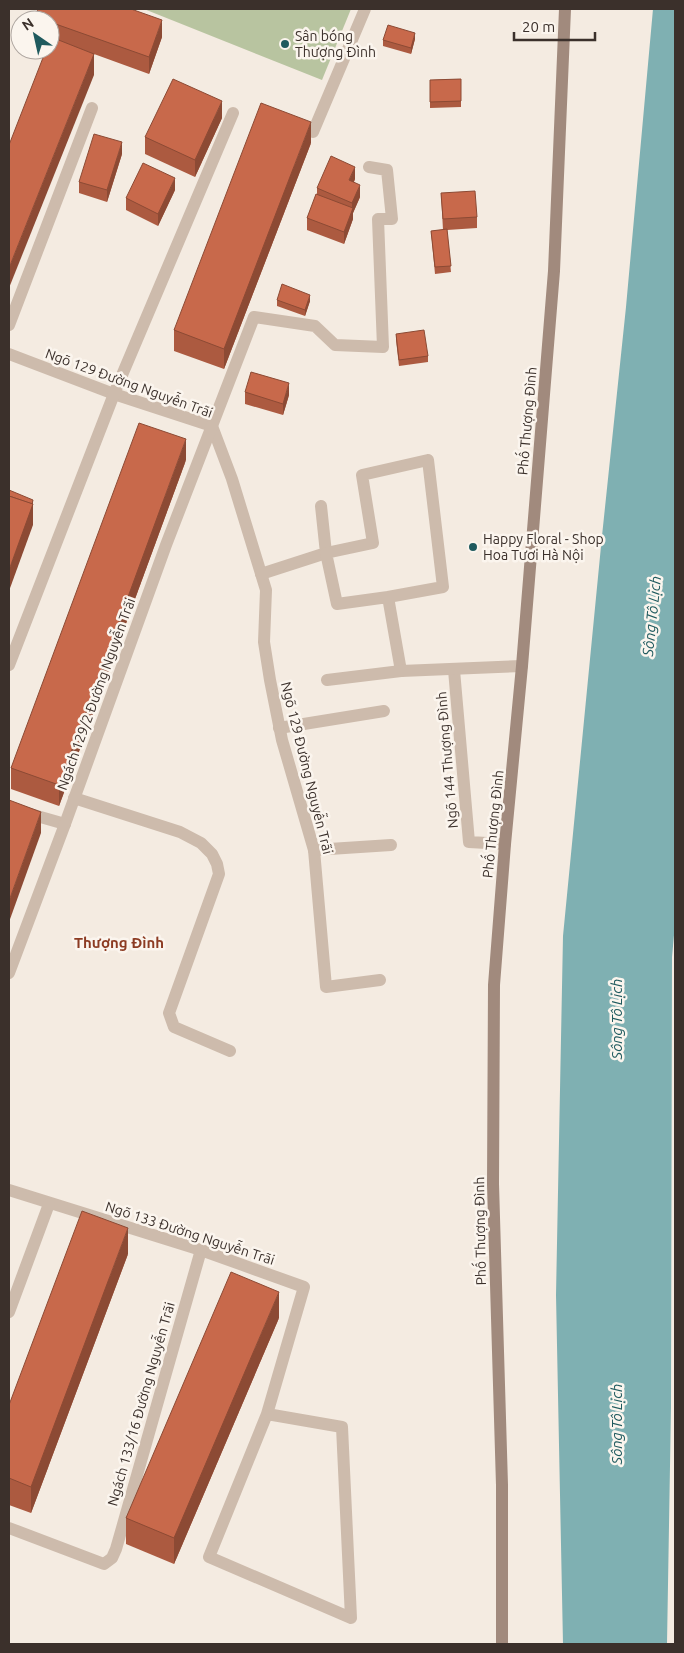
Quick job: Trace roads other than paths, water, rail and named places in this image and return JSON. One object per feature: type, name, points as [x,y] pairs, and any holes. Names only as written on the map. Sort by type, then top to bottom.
[{"type":"main road","name":"Phố Thượng Đình","points":[[502,1644],[502,1485],[493,1184],[494,986],[554,271],[565,9]]},
{"type":"lane","points":[[313,132],[365,9]]},
{"type":"lane","points":[[9,325],[92,108]]},
{"type":"lane","points":[[9,665],[114,394],[233,114]]},
{"type":"lane","name":"Ngách 129/2 Đường Nguyễn Trãi","points":[[9,974],[166,545],[254,317],[315,326],[335,345],[383,347],[378,219],[392,219],[387,170],[369,167]]},
{"type":"lane","name":"Ngõ 129 Đường Nguyễn Trãi","points":[[9,354],[114,394],[212,426],[232,479],[266,590],[264,642],[280,728],[314,850],[326,987],[380,980]]},
{"type":"lane","points":[[262,574],[326,553],[373,542],[362,475],[428,460],[443,587],[337,604],[326,553],[321,506]]},
{"type":"lane","points":[[388,597],[401,671]]},
{"type":"lane","points":[[327,680],[401,671],[522,666]]},
{"type":"lane","name":"Ngõ 144 Thượng Đình","points":[[454,670],[469,842],[505,844]]},
{"type":"lane","points":[[280,728],[384,712]]},
{"type":"lane","points":[[74,798],[180,832],[201,843],[212,854],[219,874],[169,1013],[174,1027],[230,1051]]},
{"type":"lane","points":[[9,808],[65,824]]},
{"type":"lane","points":[[314,850],[391,845]]},
{"type":"lane","name":"Ngõ 133 Đường Nguyễn Trãi","points":[[9,1190],[200,1250],[304,1287],[267,1414]]},
{"type":"lane","points":[[9,1312],[49,1204]]},
{"type":"lane","name":"Ngách 133/16 Đường Nguyễn Trãi","points":[[9,1528],[104,1564],[112,1558],[200,1250]]},
{"type":"lane","points":[[267,1414],[342,1427],[351,1618],[210,1557],[267,1414]]},
{"type":"water","name":"Sông Tô Lịch","points":[[653,9],[675,9],[675,924],[672,957],[671,1407],[667,1644],[563,1644],[556,1295],[563,936],[626,307]]},
{"type":"place","name":"Sân bóng Thượng Đình","points":[[285,44]]},
{"type":"place","name":"Happy Floral - Shop Hoa Tươi Hà Nội","points":[[473,547]]},
{"type":"district","name":"Thượng Đình","points":[[119,943]]}]
